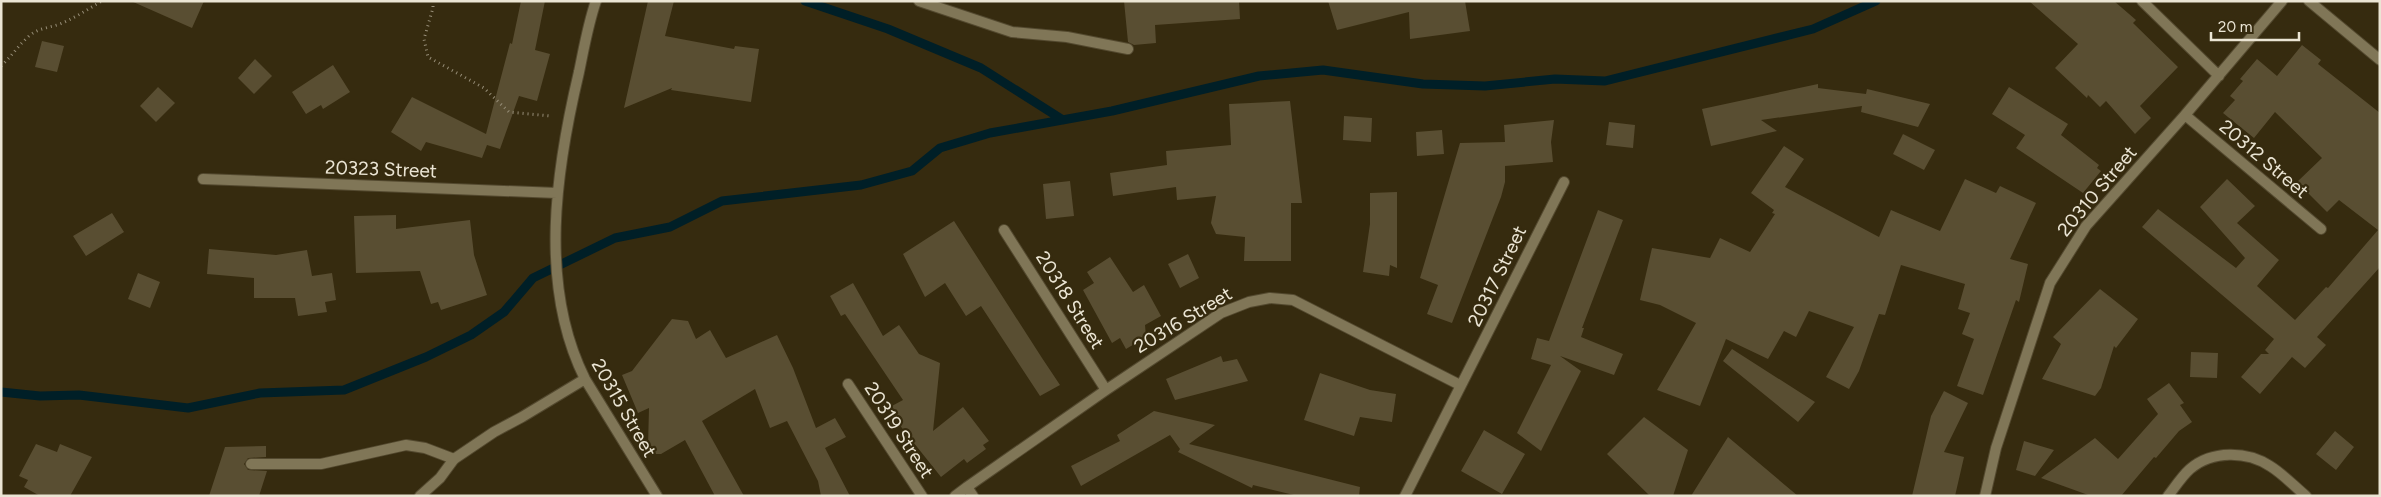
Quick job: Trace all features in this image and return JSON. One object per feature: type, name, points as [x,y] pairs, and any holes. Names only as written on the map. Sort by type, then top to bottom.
[{"type":"street","points":[[557,193],[568,118],[596,1]]},
{"type":"street","points":[[918,1],[1012,32],[1067,37],[1128,48]]},
{"type":"street","points":[[2142,1],[2219,76]]},
{"type":"street","name":"20310 Street","points":[[1985,496],[1996,448],[2050,283],[2086,226],[2185,116],[2282,1]]},
{"type":"street","points":[[2309,1],[2380,60]]},
{"type":"street","name":"20312 Street","points":[[2185,116],[2321,229]]},
{"type":"street","name":"20323 Street","points":[[203,179],[557,193]]},
{"type":"street","name":"20317 Street","points":[[1460,386],[1476,358],[1564,182]]},
{"type":"street","name":"20315 Street","points":[[557,193],[554,226],[561,305],[576,362],[657,496]]},
{"type":"street","name":"20318 Street","points":[[1004,230],[1106,390]]},
{"type":"street","name":"20316 Street","points":[[955,496],[970,492],[1106,390],[1221,313],[1249,302],[1270,298],[1293,300],[1460,386]]},
{"type":"street","points":[[420,496],[440,478],[454,459],[494,432],[585,378]]},
{"type":"street","name":"20319 Street","points":[[848,384],[922,496]]},
{"type":"street","points":[[1405,496],[1460,386]]},
{"type":"street","points":[[251,464],[321,464],[406,445],[425,448],[454,459]]},
{"type":"street","points":[[2168,496],[2191,468],[2213,457],[2232,454],[2252,457],[2271,466],[2306,496]]},
{"type":"path","points":[[1,66],[13,56],[28,36],[45,27],[59,25],[76,17],[102,1]]},
{"type":"path","points":[[433,1],[433,8],[424,39],[428,58],[484,88],[509,112],[568,118]]},
{"type":"building","points":[[131,1],[204,1],[192,28]]},
{"type":"building","points":[[521,1],[545,1],[535,50],[550,54],[537,101],[519,96],[500,149],[487,145],[482,158],[426,142],[421,151],[391,132],[412,97],[486,134],[510,43],[512,44]]},
{"type":"building","points":[[648,1],[674,1],[665,36],[734,49],[735,46],[759,49],[751,102],[671,90],[672,88],[624,108]]},
{"type":"building","points":[[1124,1],[1239,1],[1240,19],[1155,25],[1156,43],[1134,45],[1128,42]]},
{"type":"building","points":[[1328,1],[1465,1],[1470,31],[1410,39],[1409,12],[1337,30]]},
{"type":"building","points":[[2029,1],[2114,1],[2136,20],[2133,23],[2178,67],[2140,106],[2151,118],[2135,134],[2106,101],[2100,107],[2088,95],[2087,98],[2055,68],[2078,44]]},
{"type":"building","points":[[42,41],[64,46],[57,72],[35,67]]},
{"type":"building","points":[[2302,45],[2321,60],[2318,64],[2380,113],[2380,267],[2317,337],[2326,345],[2305,368],[2292,357],[2260,394],[2241,377],[2261,354],[2269,354],[2265,350],[2274,339],[2142,227],[2158,209],[2236,268],[2245,258],[2200,207],[2227,179],[2255,206],[2237,223],[2279,260],[2257,286],[2295,320],[2326,287],[2328,288],[2378,230],[2339,200],[2327,212],[2297,182],[2322,158],[2275,112],[2254,138],[2223,113],[2235,100],[2230,96],[2243,81],[2240,79],[2257,59],[2277,76]]},
{"type":"building","points":[[255,59],[272,76],[254,94],[238,78]]},
{"type":"building","points":[[333,65],[350,92],[323,109],[321,105],[306,114],[292,92]]},
{"type":"building","points":[[1818,84],[1818,88],[1866,94],[1867,89],[1930,104],[1918,127],[1861,112],[1862,106],[1761,120],[1777,131],[1711,146],[1702,109]]},
{"type":"building","points":[[158,87],[175,103],[156,122],[140,106]]},
{"type":"building","points":[[2009,87],[2068,124],[2061,135],[2099,165],[2097,168],[2101,171],[2083,193],[2016,148],[2025,135],[1992,114]]},
{"type":"building","points":[[1290,101],[1302,203],[1291,203],[1291,261],[1244,261],[1245,237],[1216,234],[1211,223],[1216,196],[1177,200],[1176,187],[1113,196],[1110,173],[1167,165],[1166,151],[1231,145],[1229,104]]},
{"type":"building","points":[[1344,116],[1372,118],[1371,142],[1343,140]]},
{"type":"building","points":[[1554,120],[1551,142],[1553,162],[1505,166],[1505,182],[1501,197],[1452,323],[1427,314],[1438,285],[1420,278],[1460,143],[1505,142],[1504,125]]},
{"type":"building","points":[[1609,122],[1635,125],[1633,148],[1606,145]]},
{"type":"building","points":[[1442,130],[1444,154],[1417,156],[1416,132]]},
{"type":"building","points":[[1903,134],[1935,150],[1924,170],[1893,154]]},
{"type":"building","points":[[1784,146],[1804,159],[1785,187],[1879,237],[1891,210],[1940,231],[1965,179],[1996,193],[2000,186],[2036,203],[2010,259],[2028,264],[2019,302],[2016,300],[1983,395],[1957,386],[1974,339],[1962,334],[1970,313],[1958,309],[1965,284],[1901,265],[1885,315],[1879,314],[1859,371],[1849,389],[1826,377],[1854,327],[1809,311],[1796,337],[1784,331],[1768,359],[1726,339],[1700,406],[1657,390],[1696,323],[1660,305],[1640,300],[1652,248],[1710,258],[1720,238],[1750,252],[1775,214],[1772,213],[1774,210],[1751,193]]},
{"type":"building","points":[[1070,181],[1074,216],[1046,219],[1043,184]]},
{"type":"building","points":[[1397,192],[1397,268],[1390,265],[1389,276],[1363,272],[1370,224],[1370,193]]},
{"type":"building","points":[[1598,210],[1623,220],[1582,328],[1584,328],[1581,337],[1623,354],[1614,375],[1560,356],[1581,371],[1541,451],[1517,433],[1551,365],[1531,359],[1537,338],[1549,341]]},
{"type":"building","points":[[112,213],[124,232],[86,256],[73,236]]},
{"type":"building","points":[[396,215],[396,229],[470,220],[474,255],[487,295],[441,310],[438,302],[431,304],[420,271],[356,273],[354,216]]},
{"type":"building","points":[[954,221],[1060,385],[1040,396],[981,306],[966,316],[945,283],[925,297],[903,254]]},
{"type":"building","points":[[209,249],[276,255],[307,250],[312,276],[332,273],[336,300],[325,302],[327,312],[298,316],[295,298],[254,298],[254,278],[207,274]]},
{"type":"building","points":[[1188,254],[1199,278],[1180,288],[1168,264]]},
{"type":"building","points":[[1110,257],[1133,292],[1144,285],[1161,316],[1145,325],[1146,337],[1126,349],[1120,338],[1112,343],[1083,290],[1094,283],[1087,272]]},
{"type":"building","points":[[138,273],[160,282],[150,308],[128,299]]},
{"type":"building","points":[[853,283],[883,336],[899,325],[919,354],[940,363],[933,431],[963,407],[989,441],[983,445],[986,449],[967,463],[964,459],[941,477],[898,423],[890,407],[903,400],[845,314],[841,316],[830,296]]},
{"type":"building","points":[[2100,289],[2138,319],[2116,348],[2114,346],[2101,388],[2095,396],[2042,379],[2061,344],[2053,337]]},
{"type":"building","points":[[672,319],[688,321],[696,339],[710,330],[726,358],[777,335],[793,368],[816,428],[835,418],[846,437],[825,448],[850,496],[821,496],[818,481],[787,421],[770,428],[755,389],[702,421],[744,496],[715,496],[685,440],[661,454],[655,454],[648,446],[649,408],[638,413],[622,375],[632,371]]},
{"type":"building","points":[[1732,349],[1815,402],[1798,422],[1723,361]]},
{"type":"building","points":[[2191,352],[2218,353],[2217,378],[2190,377]]},
{"type":"building","points":[[1221,356],[1223,362],[1237,359],[1248,381],[1175,400],[1166,379]]},
{"type":"building","points":[[1320,373],[1370,390],[1396,394],[1392,422],[1360,417],[1354,436],[1304,420]]},
{"type":"building","points":[[2169,383],[2184,403],[2180,405],[2192,422],[2179,431],[2156,458],[2154,457],[2121,496],[2091,496],[2041,478],[2095,438],[2118,459],[2158,414],[2147,399]]},
{"type":"building","points":[[1944,391],[1968,403],[1944,452],[1964,457],[1955,496],[1912,496],[1931,416]]},
{"type":"building","points":[[1154,411],[1215,425],[1189,444],[1360,487],[1359,496],[1298,496],[1253,485],[1252,488],[1178,452],[1180,449],[1170,435],[1081,486],[1071,466],[1120,441],[1117,435]]},
{"type":"building","points":[[1644,417],[1688,450],[1673,496],[1650,496],[1607,454]]},
{"type":"building","points":[[1484,430],[1525,454],[1502,494],[1461,471]]},
{"type":"building","points":[[2335,431],[2354,447],[2336,470],[2316,454]]},
{"type":"building","points":[[1728,437],[1798,496],[1691,496]]},
{"type":"building","points":[[2024,441],[2054,450],[2035,476],[2016,470]]},
{"type":"building","points":[[36,444],[57,452],[60,444],[92,457],[70,496],[40,496],[24,487],[28,480],[19,476]]},
{"type":"building","points":[[266,446],[266,457],[248,458],[244,464],[248,470],[267,471],[259,496],[209,496],[225,447]]},
{"type":"waterway","points":[[805,1],[888,29],[981,68],[1063,120]]},
{"type":"waterway","points":[[1,392],[40,396],[79,395],[188,408],[260,393],[344,390],[426,357],[471,335],[504,312],[533,278],[615,238],[670,227],[722,201],[861,185],[912,171],[940,148],[990,133],[1112,111],[1259,76],[1323,70],[1423,84],[1485,86],[1555,79],[1605,81],[1813,29],[1876,1]]}]
